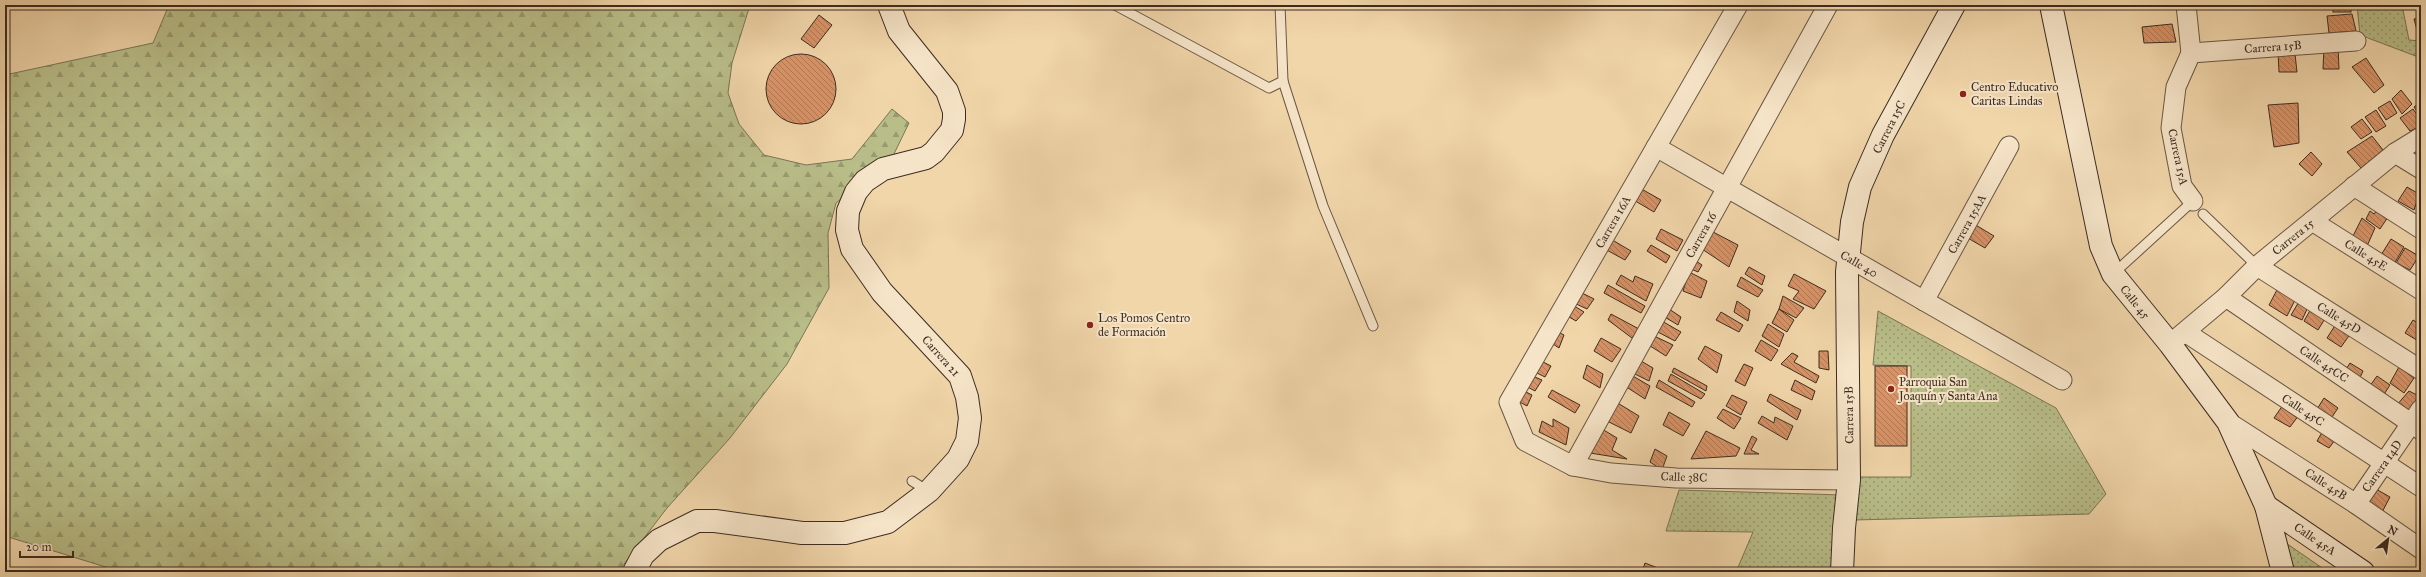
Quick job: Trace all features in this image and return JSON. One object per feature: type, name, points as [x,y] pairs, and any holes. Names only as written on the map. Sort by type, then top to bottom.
[{"type":"street","name":"Carrera 21","points":[[634,572],[643,555],[658,540],[697,521],[715,521],[802,533],[845,533],[888,522],[921,486],[958,459],[967,441],[970,418],[967,397],[960,376],[882,292],[852,249],[847,230],[848,211],[856,192],[865,181],[883,169],[930,155],[952,130],[954,111],[947,91],[899,31],[889,5]]},
{"type":"street","name":"Carrera 16A","points":[[1525,440],[1509,402],[1738,5]]},
{"type":"street","name":"Carrera 16","points":[[1573,466],[1828,5]]},
{"type":"street","name":"Carrera 15C","points":[[1848,257],[1852,222],[1860,187],[1883,136],[1954,5]]},
{"type":"street","name":"Calle 45","points":[[2051,5],[2098,230],[2113,274],[2178,338],[2228,422],[2266,506],[2282,572]]},
{"type":"street","points":[[2186,5],[2191,53]]},
{"type":"street","name":"Carrera 15B","points":[[2191,53],[2356,41]]},
{"type":"street","name":"Carrera 15A","points":[[2191,53],[2176,87],[2171,128],[2182,186],[2198,207]]},
{"type":"street","name":"Carrera 15","points":[[2178,338],[2226,298],[2257,266],[2354,186],[2396,153],[2421,137]]},
{"type":"street","name":"Carrera 15AA","points":[[1924,301],[2009,146]]},
{"type":"street","name":"Calle 40","points":[[1656,147],[2062,380]]},
{"type":"street","points":[[2396,153],[2421,170]]},
{"type":"street","points":[[2354,186],[2421,229]]},
{"type":"street","name":"Calle 45E","points":[[2312,221],[2421,290]]},
{"type":"street","name":"Carrera 15B","points":[[1842,572],[1844,528],[1849,480],[1848,257]]},
{"type":"street","name":"Calle 45D","points":[[2257,266],[2421,370]]},
{"type":"street","name":"Calle 45CC","points":[[2226,298],[2418,421]]},
{"type":"street","name":"Calle 45C","points":[[2178,338],[2421,487]]},
{"type":"street","name":"Carrera 14D","points":[[2356,504],[2418,421]]},
{"type":"street","name":"Calle 45B","points":[[2228,422],[2356,504],[2421,549]]},
{"type":"street","name":"Calle 38C","points":[[1525,440],[1573,466],[1611,473],[1676,478],[1849,480]]},
{"type":"street","name":"Calle 45A","points":[[2266,506],[2363,572]]},
{"type":"lane","points":[[1115,5],[1269,88],[1283,81]]},
{"type":"lane","points":[[1280,5],[1283,81],[1323,206],[1373,326]]},
{"type":"lane","points":[[2198,207],[2257,266]]},
{"type":"lane","name":"Carrera 15A","points":[[2113,274],[2198,207]]},
{"type":"green space","points":[[169,5],[750,5],[732,63],[728,93],[739,124],[764,155],[806,165],[852,159],[892,109],[909,123],[892,158],[836,203],[828,233],[829,288],[787,364],[730,438],[667,508],[618,572],[122,572],[5,536],[5,75],[153,43]]},
{"type":"green space","points":[[2357,5],[2402,5],[2409,40],[2421,41],[2421,58],[2360,35]]},
{"type":"green space","points":[[1878,311],[2056,408],[2106,494],[2089,514],[1854,520],[1854,477],[1911,477],[1911,366],[1873,365]]},
{"type":"green space","points":[[1679,490],[1842,495],[1841,572],[1736,572],[1753,532],[1666,531]]},
{"type":"green space","points":[[2283,541],[2328,572],[2293,572]]},
{"type":"building","points":[[2333,5],[2351,5],[2351,12],[2333,12]]},
{"type":"building","points":[[2352,14],[2356,31],[2329,33],[2327,16]]},
{"type":"building","points":[[819,15],[832,25],[814,48],[801,39]]},
{"type":"building","points":[[2421,18],[2421,36],[2419,37],[2414,19]]},
{"type":"building","points":[[2172,24],[2176,42],[2144,43],[2142,27]]},
{"type":"building","points":[[2338,47],[2339,69],[2323,69],[2324,48]]},
{"type":"building","points":[[2278,52],[2295,54],[2297,72],[2279,72]]},
{"type":"building","points":[[794,54],[808,54],[821,60],[830,69],[834,75],[836,89],[834,103],[826,114],[815,122],[808,124],[794,124],[787,122],[776,114],[768,103],[766,96],[766,82],[768,75],[776,64],[787,56]]},
{"type":"building","points":[[2366,58],[2384,85],[2374,93],[2352,67]]},
{"type":"building","points":[[2401,90],[2412,104],[2402,114],[2392,99]]},
{"type":"building","points":[[2390,101],[2397,113],[2386,120],[2378,108]]},
{"type":"building","points":[[2421,102],[2421,117],[2414,107]]},
{"type":"building","points":[[2298,103],[2299,143],[2274,147],[2268,105]]},
{"type":"building","points":[[2413,109],[2421,120],[2421,126],[2410,131],[2400,118]]},
{"type":"building","points":[[2376,110],[2386,126],[2376,132],[2365,117]]},
{"type":"building","points":[[2362,119],[2372,132],[2361,139],[2351,127]]},
{"type":"building","points":[[2372,136],[2383,150],[2361,168],[2347,152]]},
{"type":"building","points":[[2311,152],[2322,164],[2312,176],[2299,164]]},
{"type":"building","points":[[1638,187],[1661,200],[1654,212],[1632,199]]},
{"type":"building","points":[[2407,187],[2419,194],[2414,210],[2398,201]]},
{"type":"building","points":[[2380,207],[2390,214],[2380,229],[2366,219],[2370,211],[2374,214]]},
{"type":"building","points":[[2362,218],[2375,228],[2367,246],[2353,236]]},
{"type":"building","points":[[1974,224],[1994,236],[1985,248],[1966,237]]},
{"type":"building","points":[[1661,229],[1683,240],[1677,251],[1656,239]]},
{"type":"building","points":[[1713,232],[1738,245],[1729,267],[1702,249]]},
{"type":"building","points":[[1609,238],[1631,251],[1625,260],[1603,248]]},
{"type":"building","points":[[2391,239],[2404,247],[2394,264],[2381,255]]},
{"type":"building","points":[[1651,245],[1670,256],[1666,263],[1647,251]]},
{"type":"building","points":[[2405,248],[2419,256],[2410,270],[2396,263]]},
{"type":"building","points":[[1693,259],[1702,265],[1698,272],[1689,268]]},
{"type":"building","points":[[1749,267],[1765,276],[1762,285],[1745,274]]},
{"type":"building","points":[[1689,272],[1707,281],[1701,298],[1683,291]]},
{"type":"building","points":[[1794,274],[1826,291],[1814,309],[1793,299],[1799,291],[1788,286]]},
{"type":"building","points":[[1621,275],[1633,282],[1635,276],[1653,284],[1646,301],[1616,284]]},
{"type":"building","points":[[1741,277],[1763,290],[1758,297],[1737,286]]},
{"type":"building","points":[[1608,285],[1645,306],[1641,313],[1604,293]]},
{"type":"building","points":[[2278,288],[2296,298],[2287,316],[2269,305]]},
{"type":"building","points":[[1578,291],[1594,299],[1587,309],[1572,302]]},
{"type":"building","points":[[1783,296],[1804,308],[1796,318],[1779,309]]},
{"type":"building","points":[[2300,300],[2309,305],[2302,320],[2291,315]]},
{"type":"building","points":[[1737,301],[1750,310],[1748,321],[1734,312]]},
{"type":"building","points":[[1571,304],[1584,312],[1576,321],[1564,314]]},
{"type":"building","points":[[2312,307],[2326,317],[2318,330],[2304,321]]},
{"type":"building","points":[[1669,309],[1681,317],[1678,325],[1663,316]]},
{"type":"building","points":[[1779,309],[1794,320],[1787,332],[1772,323]]},
{"type":"building","points":[[1721,312],[1743,325],[1739,332],[1716,320]]},
{"type":"building","points":[[1611,314],[1639,329],[1632,338],[1608,320]]},
{"type":"building","points":[[1660,320],[1681,332],[1675,341],[1656,331]]},
{"type":"building","points":[[2413,320],[2421,325],[2420,342],[2405,333]]},
{"type":"building","points":[[1768,324],[1784,334],[1779,347],[1762,336]]},
{"type":"building","points":[[2336,324],[2351,333],[2341,347],[2327,338]]},
{"type":"building","points":[[1556,331],[1564,335],[1559,348],[1550,342]]},
{"type":"building","points":[[1652,335],[1673,345],[1666,356],[1647,344]]},
{"type":"building","points":[[1601,338],[1621,349],[1612,362],[1594,351]]},
{"type":"building","points":[[1761,340],[1778,350],[1771,361],[1755,351]]},
{"type":"building","points":[[1705,346],[1722,355],[1717,373],[1698,359]]},
{"type":"building","points":[[1819,351],[1828,351],[1829,370],[1819,368]]},
{"type":"building","points":[[1792,353],[1798,356],[1794,362],[1819,376],[1816,383],[1781,364]]},
{"type":"building","points":[[1539,360],[1551,366],[1545,377],[1531,370]]},
{"type":"building","points":[[1641,361],[1653,368],[1649,381],[1633,373]]},
{"type":"building","points":[[2350,363],[2363,371],[2358,382],[2343,374]]},
{"type":"building","points":[[1744,364],[1753,368],[1745,386],[1735,381]]},
{"type":"building","points":[[1587,365],[1603,374],[1600,388],[1583,378]]},
{"type":"building","name":"Parroquia San Joaquín y Santa Ana","points":[[1875,366],[1907,366],[1907,446],[1875,446]]},
{"type":"building","points":[[2399,367],[2414,378],[2404,393],[2390,383]]},
{"type":"building","points":[[1674,368],[1707,386],[1706,391],[1672,372]]},
{"type":"building","points":[[1671,374],[1705,394],[1701,399],[1668,381]]},
{"type":"building","points":[[1530,375],[1542,380],[1535,391],[1524,385]]},
{"type":"building","points":[[1631,375],[1650,386],[1645,399],[1625,386]]},
{"type":"building","points":[[2377,376],[2390,385],[2381,399],[2367,390]]},
{"type":"building","points":[[1659,380],[1695,402],[1692,407],[1656,387]]},
{"type":"building","points":[[1795,380],[1815,391],[1812,400],[1791,390]]},
{"type":"building","points":[[1522,390],[1532,395],[1527,406],[1516,400]]},
{"type":"building","points":[[1552,390],[1580,405],[1575,413],[1548,397]]},
{"type":"building","points":[[2409,391],[2421,397],[2421,402],[2411,420],[2395,407]]},
{"type":"building","points":[[1770,394],[1801,410],[1797,420],[1767,401]]},
{"type":"building","points":[[1732,395],[1747,402],[1741,415],[1726,406]]},
{"type":"building","points":[[2324,398],[2338,408],[2328,423],[2314,414]]},
{"type":"building","points":[[1616,402],[1639,416],[1631,433],[1605,420]]},
{"type":"building","points":[[2283,405],[2299,415],[2290,427],[2274,418]]},
{"type":"building","points":[[1723,409],[1741,418],[1734,429],[1717,418]]},
{"type":"building","points":[[1669,412],[1690,424],[1683,436],[1663,425]]},
{"type":"building","points":[[1762,416],[1774,423],[1775,417],[1793,426],[1787,440],[1758,423]]},
{"type":"building","points":[[1553,419],[1569,428],[1566,445],[1539,432],[1542,421],[1553,427]]},
{"type":"building","points":[[1602,429],[1617,438],[1612,450],[1627,459],[1590,453]]},
{"type":"building","points":[[2324,429],[2338,436],[2329,448],[2317,441]]},
{"type":"building","points":[[1706,431],[1740,448],[1736,456],[1691,459]]},
{"type":"building","points":[[1752,436],[1757,439],[1751,450],[1759,454],[1744,454]]},
{"type":"building","points":[[1655,449],[1667,456],[1662,470],[1650,462]]},
{"type":"building","points":[[2374,488],[2390,497],[2380,516],[2363,506]]},
{"type":"building","points":[[1645,563],[1663,570],[1662,572],[1642,572]]},
{"type":"place","name":"Centro Educativo Caritas Lindas","points":[[1963,94]]},
{"type":"place","name":"Los Pomos Centro de Formación","points":[[1090,325]]},
{"type":"place","name":"Parroquia San Joaquín y Santa Ana","points":[[1891,389]]}]
